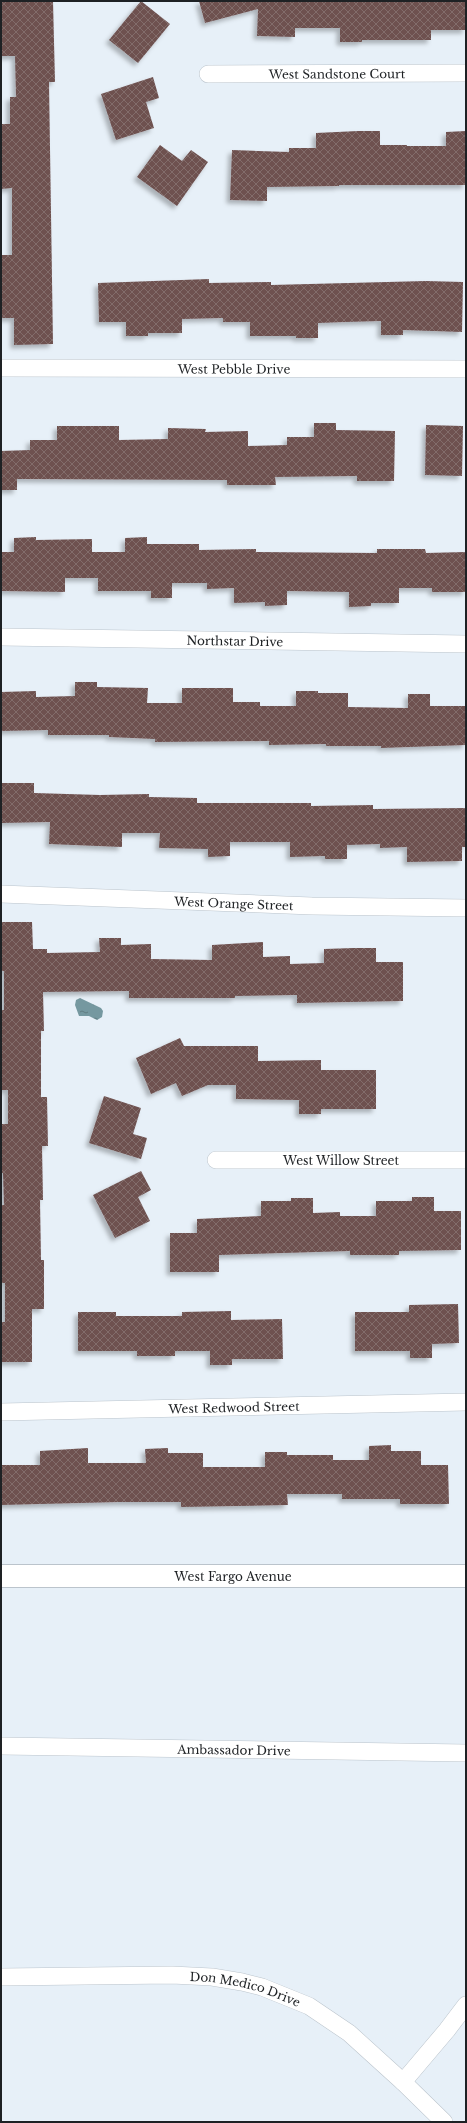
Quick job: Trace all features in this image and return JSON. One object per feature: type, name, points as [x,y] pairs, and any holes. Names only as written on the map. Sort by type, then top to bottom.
[{"type":"main road","name":"West Fargo Avenue","points":[[1,1576],[466,1576]]},
{"type":"street","name":"West Sandstone Court","points":[[208,74],[466,73]]},
{"type":"street","name":"West Pebble Drive","points":[[1,368],[466,369]]},
{"type":"street","name":"Northstar Drive","points":[[3,637],[466,644]]},
{"type":"street","name":"West Orange Street","points":[[1,894],[312,906],[466,908]]},
{"type":"street","name":"West Willow Street","points":[[216,1160],[466,1160]]},
{"type":"street","name":"West Redwood Street","points":[[1,1412],[466,1402]]},
{"type":"street","name":"Ambassador Drive","points":[[1,1746],[466,1753]]},
{"type":"street","name":"Don Medico Drive","points":[[1,1977],[172,1975],[242,1982],[275,1992],[309,2006],[349,2034],[403,2082],[444,2122]]},
{"type":"street","points":[[403,2082],[466,2005]]},
{"type":"water","points":[[80,998],[101,1008],[103,1011],[102,1017],[97,1020],[89,1016],[79,1016],[75,1005],[76,1000]]},
{"type":"building","points":[[1,1],[53,1],[55,82],[49,82],[53,344],[14,345],[14,318],[1,318],[1,255],[12,255],[12,188],[1,189],[1,124],[10,124],[10,97],[16,97],[15,56],[1,56]]},
{"type":"building","points":[[141,1],[170,24],[138,63],[109,40]]},
{"type":"building","points":[[199,1],[466,1],[466,30],[431,30],[431,40],[362,40],[362,42],[340,42],[340,28],[295,28],[295,37],[257,36],[258,9],[205,23]]},
{"type":"building","points":[[153,77],[159,98],[146,102],[154,128],[116,140],[101,94]]},
{"type":"building","points":[[380,131],[380,145],[446,146],[446,132],[466,131],[466,185],[339,185],[267,187],[267,201],[230,200],[232,150],[289,152],[289,148],[316,148],[316,133]]},
{"type":"building","points":[[160,145],[182,161],[191,150],[208,162],[177,206],[137,177]]},
{"type":"building","points":[[209,279],[209,283],[271,282],[271,285],[426,281],[463,282],[462,332],[403,330],[403,335],[381,335],[381,321],[318,323],[318,338],[296,338],[296,336],[250,336],[250,322],[223,322],[223,318],[182,319],[182,333],[148,333],[148,336],[126,336],[126,322],[99,322],[98,283]]},
{"type":"building","points":[[314,423],[336,423],[336,430],[395,431],[394,481],[357,481],[357,476],[275,477],[276,485],[227,485],[227,480],[17,479],[17,490],[1,490],[1,451],[30,450],[30,440],[57,440],[57,426],[119,426],[119,440],[168,439],[168,428],[206,429],[205,432],[248,431],[248,446],[287,445],[287,437],[314,437]]},
{"type":"building","points":[[426,425],[463,426],[462,476],[425,475]]},
{"type":"building","points":[[36,537],[36,540],[92,539],[92,552],[125,552],[125,538],[147,537],[147,544],[199,544],[199,550],[256,549],[256,552],[377,553],[377,549],[425,549],[426,553],[466,552],[466,592],[432,592],[432,588],[399,588],[399,603],[371,603],[371,606],[349,607],[349,592],[287,591],[287,605],[265,606],[265,602],[234,603],[234,588],[207,589],[207,583],[172,583],[172,598],[151,598],[151,591],[98,591],[98,578],[65,578],[65,592],[1,591],[1,552],[14,552],[14,538]]},
{"type":"building","points":[[75,682],[97,682],[97,687],[148,688],[147,703],[182,703],[182,688],[233,688],[233,702],[260,702],[260,706],[296,706],[296,691],[348,693],[348,707],[408,708],[408,694],[430,694],[430,706],[466,706],[466,745],[381,748],[381,746],[326,746],[326,744],[269,745],[269,741],[155,742],[155,739],[109,737],[109,735],[48,735],[48,730],[1,731],[1,692],[36,691],[36,697],[75,696]]},
{"type":"building","points":[[1,783],[34,783],[34,793],[100,795],[149,794],[149,797],[197,798],[197,803],[311,803],[311,806],[373,805],[373,809],[466,808],[466,847],[462,847],[462,861],[407,862],[407,847],[380,848],[380,844],[347,845],[347,859],[325,859],[325,856],[290,857],[290,842],[230,842],[230,856],[208,857],[208,849],[159,848],[160,833],[122,833],[122,847],[49,844],[50,822],[1,823]]},
{"type":"building","points":[[1,922],[32,922],[33,949],[47,949],[47,953],[100,952],[99,938],[121,938],[121,945],[151,944],[151,959],[212,960],[212,945],[263,942],[263,957],[290,956],[290,964],[324,963],[324,949],[354,948],[376,948],[376,962],[403,962],[403,1001],[297,1003],[297,995],[235,996],[235,998],[129,998],[129,991],[43,992],[44,1031],[41,1031],[41,1097],[47,1097],[48,1146],[42,1146],[43,1200],[40,1200],[41,1260],[44,1260],[44,1309],[32,1309],[32,1362],[1,1362],[1,1322],[5,1322],[5,1283],[1,1283],[1,1205],[4,1205],[3,1173],[1,1173],[1,1124],[8,1124],[8,1090],[2,1090],[1,1010],[4,1010],[4,971],[1,971]]},
{"type":"building","points":[[180,1038],[184,1046],[258,1046],[258,1061],[321,1060],[321,1070],[376,1070],[376,1109],[321,1109],[321,1114],[299,1114],[299,1100],[236,1099],[236,1085],[208,1085],[182,1096],[176,1083],[151,1094],[136,1058]]},
{"type":"building","points":[[104,1096],[141,1108],[133,1134],[147,1138],[141,1159],[89,1143]]},
{"type":"building","points":[[141,1171],[151,1190],[138,1197],[150,1221],[115,1238],[93,1195]]},
{"type":"building","points":[[412,1197],[434,1197],[434,1211],[461,1211],[461,1250],[399,1251],[399,1255],[350,1255],[350,1251],[219,1255],[219,1272],[170,1272],[170,1233],[197,1233],[197,1219],[261,1216],[261,1201],[291,1201],[291,1198],[313,1198],[313,1213],[340,1212],[340,1216],[376,1216],[376,1201],[412,1201]]},
{"type":"building","points":[[458,1304],[459,1343],[432,1344],[432,1358],[410,1358],[410,1351],[355,1351],[355,1312],[409,1312],[409,1305]]},
{"type":"building","points":[[231,1311],[231,1320],[282,1319],[283,1359],[232,1359],[232,1365],[210,1365],[210,1351],[175,1351],[175,1356],[137,1356],[137,1351],[78,1351],[78,1312],[116,1312],[116,1316],[182,1316],[182,1312]]},
{"type":"building","points":[[391,1445],[391,1451],[421,1451],[421,1465],[448,1465],[449,1504],[400,1504],[400,1499],[342,1499],[342,1494],[287,1494],[288,1505],[181,1507],[181,1502],[119,1502],[1,1505],[1,1465],[40,1465],[40,1451],[88,1448],[88,1463],[146,1463],[145,1449],[168,1448],[168,1453],[203,1453],[203,1467],[265,1467],[265,1452],[287,1452],[287,1455],[333,1455],[333,1460],[369,1460],[369,1446]]}]
